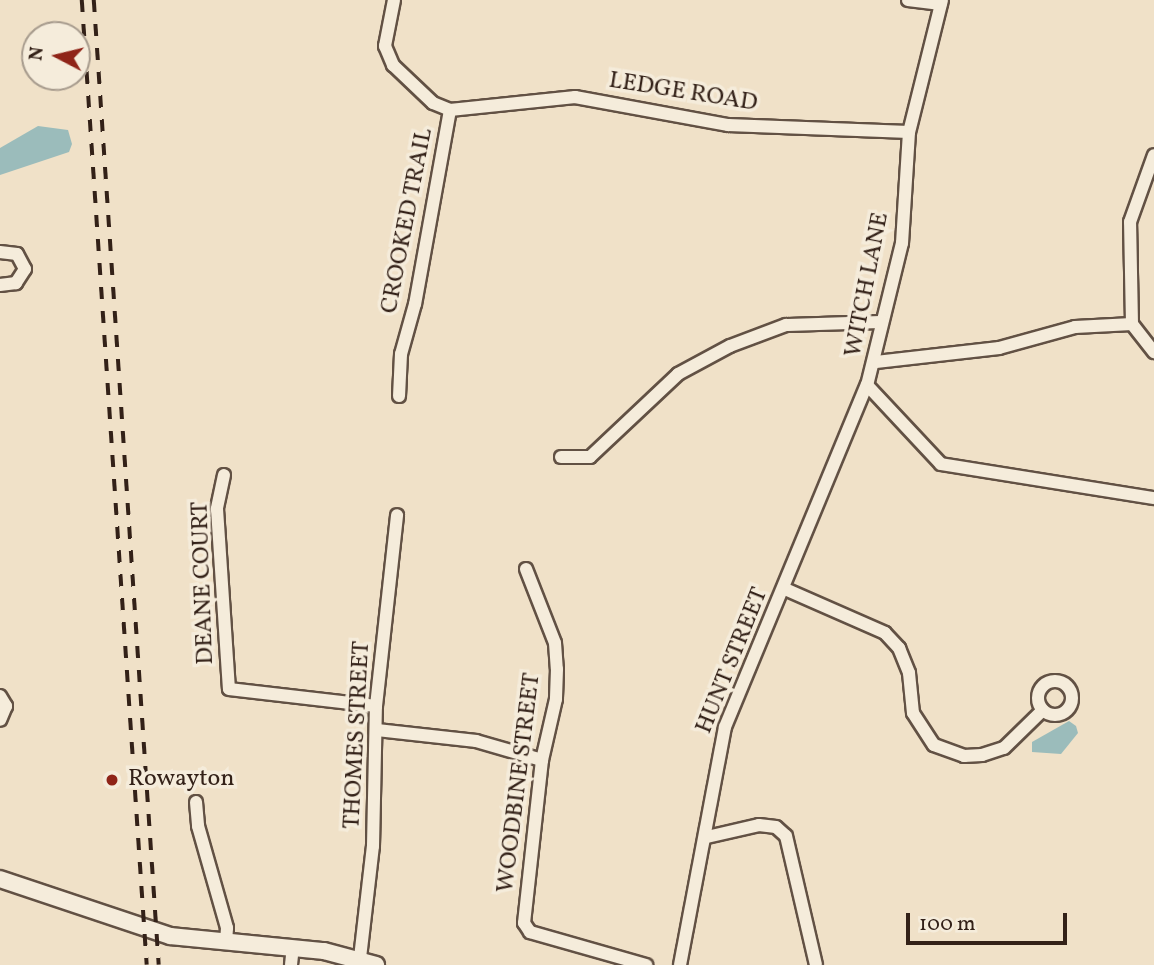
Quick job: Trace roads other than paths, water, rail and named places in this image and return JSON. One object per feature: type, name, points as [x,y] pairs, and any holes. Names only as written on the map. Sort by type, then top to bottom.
[{"type":"street","name":"CROOKED TRAIL","points":[[394,0],[386,46],[393,65],[433,103],[450,110],[415,304],[401,354],[399,396]]},
{"type":"street","points":[[908,0],[942,2]]},
{"type":"street","name":"WITCH LANE","points":[[942,2],[909,132],[902,243],[882,322],[876,362],[867,385],[941,464],[1154,498]]},
{"type":"street","name":"LEDGE ROAD","points":[[450,110],[575,97],[728,125],[909,132]]},
{"type":"street","points":[[1154,155],[1130,222],[1132,324],[1154,352]]},
{"type":"street","points":[[0,252],[18,255],[24,269],[16,284],[0,285]]},
{"type":"street","points":[[561,457],[590,457],[678,373],[730,346],[786,326],[882,322]]},
{"type":"street","points":[[876,362],[999,348],[1075,327],[1132,324]]},
{"type":"street","name":"HUNT STREET","points":[[680,965],[707,837],[710,795],[725,727],[785,589],[867,385]]},
{"type":"street","name":"DEANE COURT","points":[[224,475],[218,509],[229,690],[376,706]]},
{"type":"street","name":"THOMES STREET","points":[[360,958],[373,846],[376,706],[397,515]]},
{"type":"street","name":"WOODBINE STREET","points":[[526,569],[555,643],[556,699],[542,760],[524,923],[530,932],[646,965]]},
{"type":"street","points":[[785,589],[885,633],[899,648],[909,673],[914,713],[934,745],[964,756],[982,755],[1004,748],[1042,710]]},
{"type":"street","points":[[0,696],[6,710],[0,720]]},
{"type":"street","points":[[377,730],[476,741],[542,760]]},
{"type":"street","points":[[196,802],[198,825],[227,928],[226,943]]},
{"type":"street","points":[[707,837],[759,825],[776,827],[786,836],[816,965]]},
{"type":"street","points":[[0,879],[138,928],[226,943],[293,947],[360,958],[376,965]]},
{"type":"street","points":[[291,965],[293,947]]},
{"type":"water","points":[[38,126],[68,130],[72,144],[69,152],[0,175],[0,148]]},
{"type":"water","points":[[1069,721],[1076,726],[1078,733],[1061,754],[1032,752],[1032,742]]},
{"type":"railway","points":[[82,0],[147,965]]},
{"type":"railway","points":[[94,0],[159,965]]},
{"type":"place","name":"Rowayton","points":[[112,780]]}]
